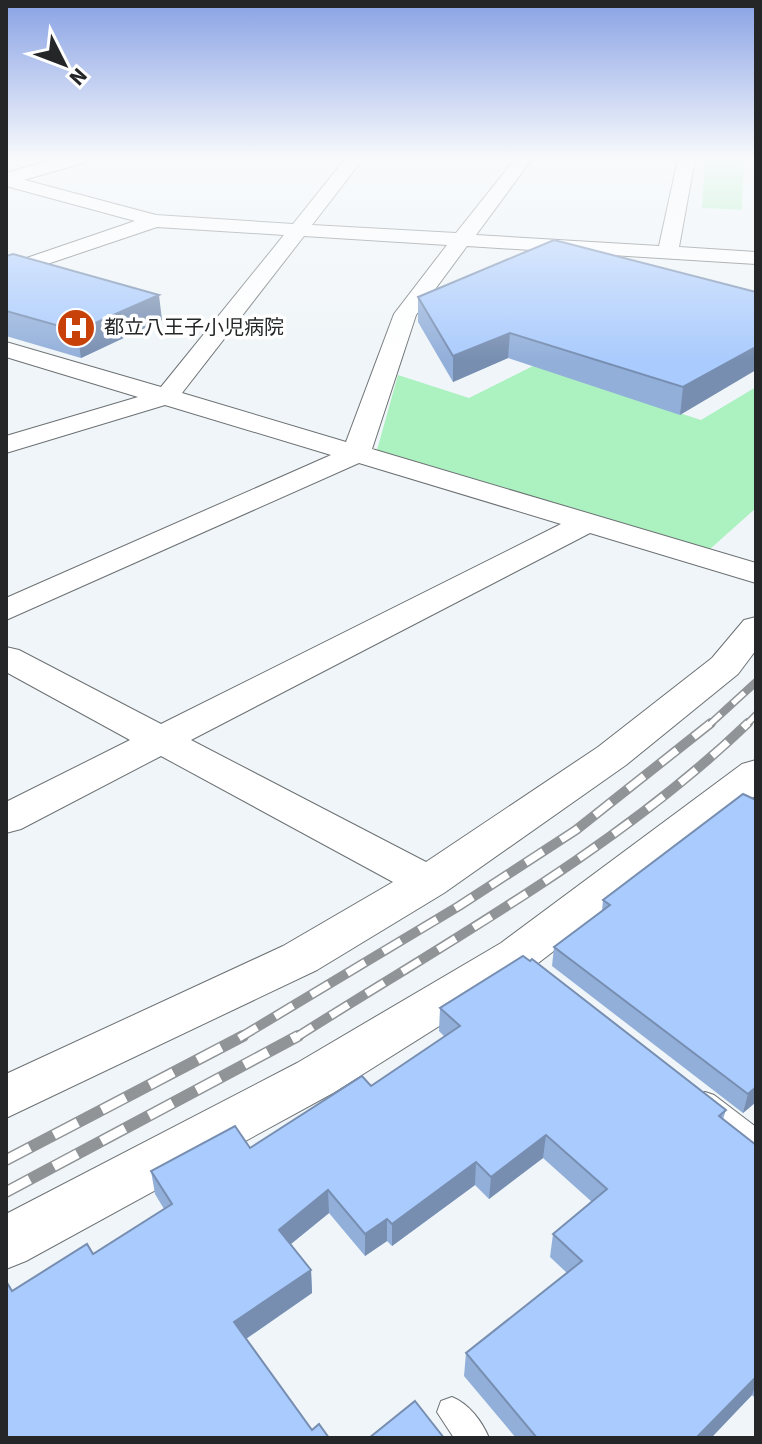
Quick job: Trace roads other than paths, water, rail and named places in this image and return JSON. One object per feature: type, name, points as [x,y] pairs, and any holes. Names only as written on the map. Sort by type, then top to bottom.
[{"type":"street","points":[[6,272],[139,226]]},
{"type":"street","points":[[250,226],[756,258]]},
{"type":"street","points":[[6,445],[167,396],[298,226]]},
{"type":"street","points":[[6,610],[356,454],[405,314],[472,226]]},
{"type":"street","points":[[668,252],[673,226]]},
{"type":"street","points":[[6,349],[756,573]]},
{"type":"street","points":[[6,819],[585,524]]},
{"type":"street","points":[[6,1097],[300,958],[428,882],[612,756],[725,666],[756,627]]},
{"type":"street","points":[[6,658],[428,882]]},
{"type":"street","points":[[6,1243],[530,965],[748,790]]},
{"type":"lane","points":[[681,1083],[756,1142]]},
{"type":"lane","points":[[452,1412],[474,1438]]},
{"type":"railway","points":[[709,725],[756,682]]},
{"type":"railway","points":[[748,723],[756,715]]},
{"type":"railway","points":[[239,1038],[459,906],[576,830],[711,723]]},
{"type":"railway","points":[[295,1038],[471,929],[587,852],[697,769],[748,723]]},
{"type":"railway","points":[[6,1160],[243,1036]]},
{"type":"railway","points":[[6,1192],[298,1036]]},
{"type":"place","name":"都立八王子小児病院","points":[[76,328]]}]
